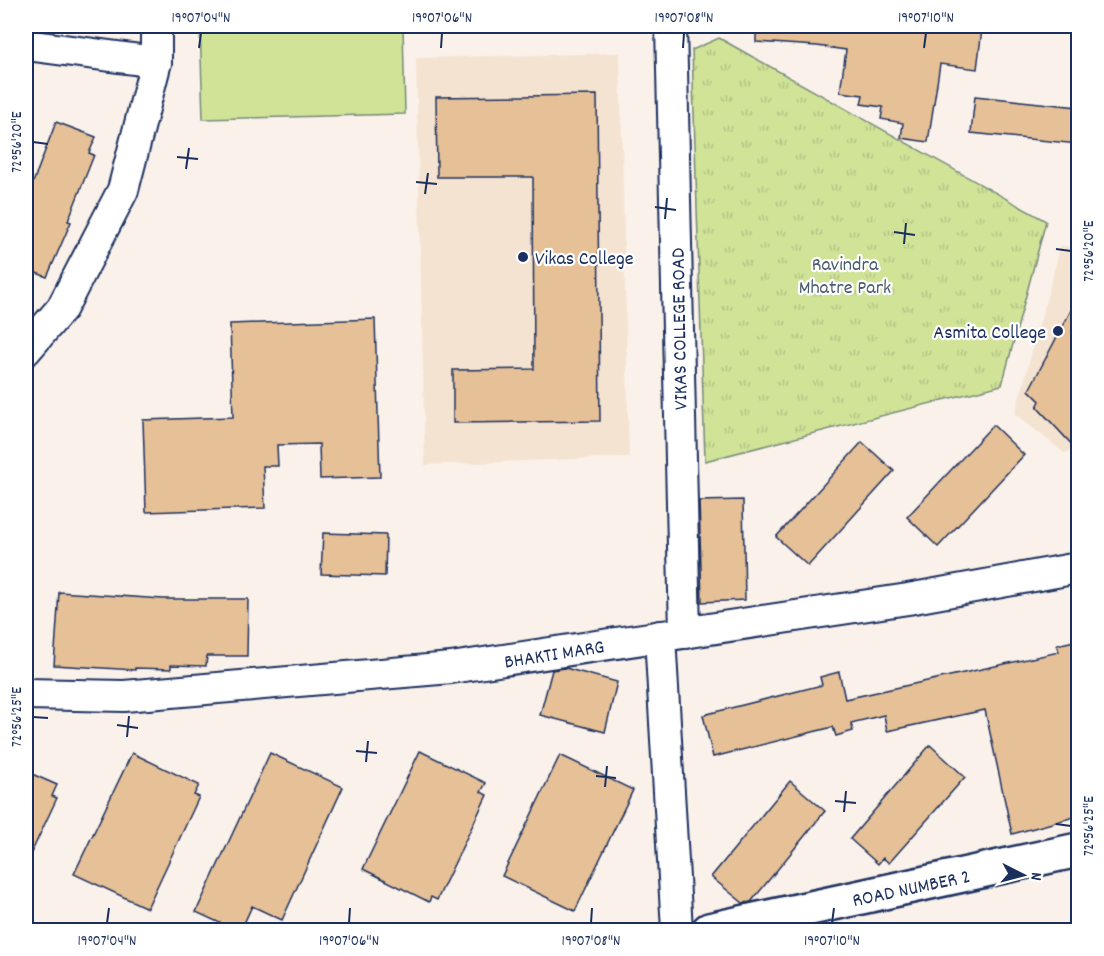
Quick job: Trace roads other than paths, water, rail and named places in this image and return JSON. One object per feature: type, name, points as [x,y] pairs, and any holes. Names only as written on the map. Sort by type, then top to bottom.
[{"type":"street","points":[[26,350],[62,308],[123,190],[156,62],[156,26]]},
{"type":"street","name":"VIKAS COLLEGE ROAD","points":[[671,26],[672,635],[677,930]]},
{"type":"street","points":[[26,45],[156,62]]},
{"type":"street","name":"BHAKTI MARG","points":[[26,693],[124,696],[451,668],[908,599],[1078,568]]},
{"type":"street","name":"ROAD NUMBER 2","points":[[709,930],[1078,850]]},
{"type":"place","name":"Vikas College","points":[[523,257]]},
{"type":"place","name":"Asmita College","points":[[1058,331]]},
{"type":"park label","name":"Ravindra Mhatre Park","points":[[845,274]]}]
